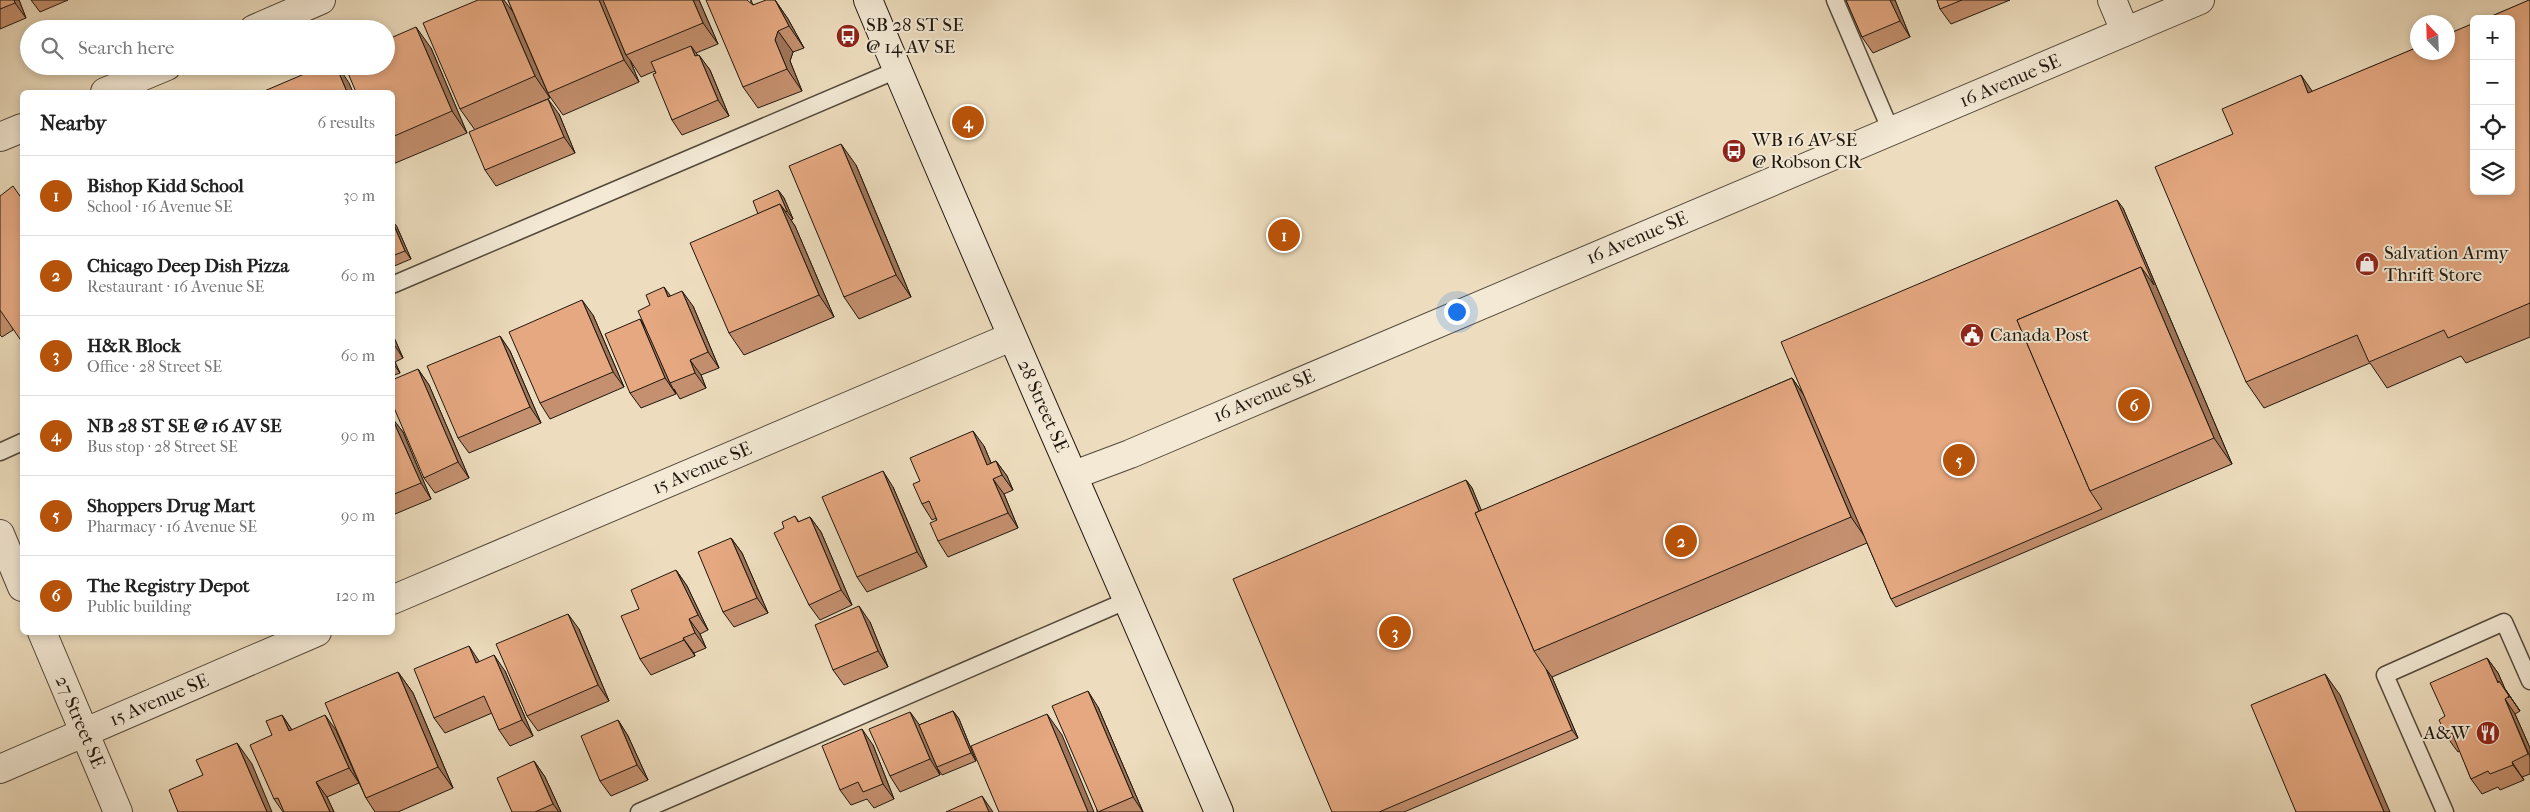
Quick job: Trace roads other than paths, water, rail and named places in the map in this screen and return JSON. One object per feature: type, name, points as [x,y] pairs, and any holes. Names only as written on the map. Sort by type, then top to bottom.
[{"type":"street","points":[[275,20],[321,0]]},
{"type":"street","name":"28 Street SE","points":[[868,0],[1011,337],[1074,475],[1219,812]]},
{"type":"street","points":[[2112,0],[2125,31]]},
{"type":"street","name":"16 Avenue SE","points":[[1074,475],[2200,0]]},
{"type":"street","points":[[110,90],[145,75]]},
{"type":"street","points":[[0,138],[20,129]]},
{"type":"street","name":"15 Avenue SE","points":[[395,599],[1011,337]]},
{"type":"street","points":[[0,534],[20,582]]},
{"type":"street","name":"27 Street SE","points":[[43,635],[118,812]]},
{"type":"street","name":"15 Avenue SE","points":[[0,769],[310,635]]},
{"type":"lane","points":[[1835,0],[1891,131]]},
{"type":"lane","points":[[395,284],[897,70]]},
{"type":"lane","points":[[0,452],[20,443]]},
{"type":"lane","points":[[639,812],[1128,600]]},
{"type":"lane","points":[[2446,812],[2385,674],[2504,622],[2530,681]]},
{"type":"place","name":"SB 28 ST SE @ 14 AV SE","points":[[848,36]]},
{"type":"place","name":"NB 28 ST SE @ 16 AV SE","points":[[968,122]]},
{"type":"place","name":"WB 16 AV SE @ Robson CR","points":[[1734,151]]},
{"type":"place","name":"Bishop Kidd School","points":[[1284,235]]},
{"type":"place","name":"Salvation Army Thrift Store","points":[[2367,264]]},
{"type":"place","name":"Canada Post","points":[[1972,335]]},
{"type":"place","name":"The Registry Depot","points":[[2134,405]]},
{"type":"place","name":"Shoppers Drug Mart","points":[[1959,460]]},
{"type":"place","name":"Chicago Deep Dish Pizza","points":[[1681,541]]},
{"type":"place","name":"H&R Block","points":[[1395,632]]},
{"type":"place","name":"A&W","points":[[2488,733]]}]
